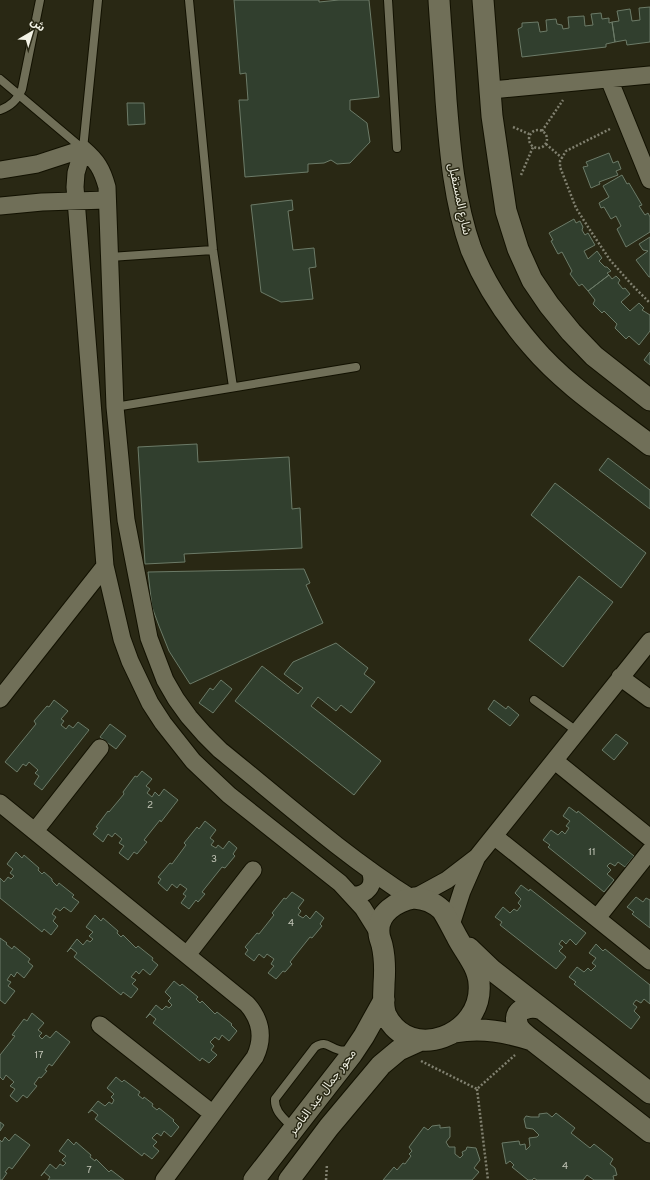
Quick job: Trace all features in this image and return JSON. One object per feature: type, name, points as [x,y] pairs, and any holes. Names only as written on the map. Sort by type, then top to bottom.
[{"type":"street","name":"شارع المستقبل","points":[[439,0],[450,152],[454,177],[463,223],[472,249],[487,283],[506,314],[533,347],[568,381],[650,445]]},
{"type":"street","points":[[483,0],[492,116],[506,212],[518,249],[532,280],[549,305],[571,332],[594,356],[650,400]]},
{"type":"street","points":[[491,90],[650,75]]},
{"type":"street","points":[[609,79],[650,180]]},
{"type":"street","points":[[0,170],[37,164],[83,149]]},
{"type":"street","points":[[83,149],[94,159],[103,173],[107,187],[115,407],[126,520],[148,638],[156,660],[165,680],[189,717],[220,750],[370,871],[412,898],[424,899],[434,903],[442,910],[475,968],[479,983],[478,997],[473,1011],[466,1023],[455,1032],[444,1037],[433,1040],[421,1040],[410,1037],[391,1023],[385,1013],[385,963],[378,932],[363,908],[340,883],[211,779],[193,761],[177,743],[150,703],[130,661],[122,639],[105,566],[75,187],[76,174],[83,149]]},
{"type":"street","points":[[0,206],[42,202],[107,200]]},
{"type":"street","points":[[0,699],[105,566]]},
{"type":"street","points":[[378,932],[386,912],[393,905],[403,900],[412,898],[446,880],[477,857],[650,641]]},
{"type":"street","points":[[620,677],[650,699]]},
{"type":"street","points":[[35,831],[100,748]]},
{"type":"street","points":[[555,761],[650,838]]},
{"type":"street","points":[[0,803],[247,1004],[257,1017],[260,1042],[254,1057],[164,1180]]},
{"type":"street","points":[[494,836],[650,961]]},
{"type":"street","points":[[597,918],[650,851]]},
{"type":"street","points":[[453,930],[462,891],[477,857]]},
{"type":"street","points":[[187,955],[253,870]]},
{"type":"street","points":[[352,895],[358,896],[369,890],[373,880],[370,871]]},
{"type":"street","points":[[453,930],[492,970],[650,1093]]},
{"type":"street","name":"محور جمال عبد الناصر","points":[[254,1180],[356,1048],[384,1000]]},
{"type":"street","points":[[542,1009],[536,1007],[523,1009],[517,1017],[519,1028],[532,1040],[650,1132]]},
{"type":"street","points":[[100,1025],[213,1114]]},
{"type":"street","points":[[455,1032],[480,1029],[509,1033],[532,1040]]},
{"type":"street","points":[[289,1180],[329,1127],[381,1065],[399,1050],[421,1040]]},
{"type":"street","points":[[356,1048],[365,1042],[370,1042],[379,1046],[383,1056],[381,1065]]},
{"type":"lane","points":[[0,101],[4,109],[14,102],[22,89],[40,0]]},
{"type":"lane","points":[[83,149],[98,0]]},
{"type":"lane","points":[[189,0],[213,250],[233,387]]},
{"type":"lane","points":[[388,0],[397,148]]},
{"type":"lane","points":[[0,80],[83,149]]},
{"type":"lane","points":[[110,257],[213,250]]},
{"type":"lane","points":[[115,407],[356,367]]},
{"type":"lane","points":[[534,700],[578,732]]},
{"type":"lane","points":[[294,1129],[277,1111],[275,1099],[314,1047],[319,1044],[325,1044],[339,1050],[356,1048]]},
{"type":"path","points":[[542,131],[575,82]]},
{"type":"path","points":[[626,121],[566,152],[562,158],[560,167],[576,208],[610,260],[650,303]]},
{"type":"path","points":[[533,131],[542,131],[546,134],[546,144],[542,148],[538,149],[529,144],[529,134],[533,131]]},
{"type":"path","points":[[546,144],[562,158]]},
{"type":"path","points":[[477,1088],[532,1040]]},
{"type":"path","points":[[399,1050],[477,1088]]},
{"type":"path","points":[[477,1088],[488,1180]]},
{"type":"building","points":[[234,0],[319,0],[319,2],[369,0],[379,97],[350,100],[350,110],[367,123],[370,142],[350,163],[337,164],[331,160],[324,163],[308,164],[308,172],[245,177],[239,100],[248,100],[246,73],[240,74]]},
{"type":"building","points":[[650,7],[650,42],[627,45],[626,40],[615,42],[612,22],[619,21],[617,11],[630,9],[632,21],[640,20],[639,8]]},
{"type":"building","points":[[601,13],[602,19],[609,18],[609,23],[612,22],[615,42],[606,44],[606,47],[522,57],[518,29],[522,27],[522,23],[538,22],[540,32],[547,31],[546,20],[556,19],[557,24],[562,25],[563,29],[569,28],[568,17],[584,16],[585,26],[593,25],[591,14]]},
{"type":"building","points":[[127,103],[144,103],[145,124],[128,125]]},
{"type":"building","points":[[609,153],[613,163],[618,161],[621,169],[616,171],[618,175],[599,182],[600,184],[591,188],[583,167],[588,166],[586,162]]},
{"type":"building","points":[[622,175],[627,184],[629,183],[642,205],[639,206],[645,215],[648,213],[650,217],[650,232],[626,247],[617,229],[621,226],[616,216],[611,219],[604,207],[601,208],[599,203],[609,197],[603,186]]},
{"type":"building","points":[[292,200],[293,210],[288,211],[293,250],[314,248],[316,267],[309,268],[313,299],[281,302],[261,292],[251,205]]},
{"type":"building","points":[[574,219],[576,223],[580,221],[585,235],[588,233],[595,245],[584,251],[588,259],[597,251],[602,258],[599,261],[611,271],[607,273],[609,275],[588,291],[582,284],[579,286],[570,274],[572,271],[562,252],[558,254],[551,241],[553,240],[549,233]]},
{"type":"building","points":[[650,237],[649,277],[636,260],[648,251],[643,250],[639,244]]},
{"type":"building","points":[[609,275],[612,279],[616,276],[620,280],[618,283],[630,294],[621,302],[630,311],[639,303],[644,308],[642,310],[650,315],[650,331],[639,345],[629,336],[626,339],[615,328],[617,324],[604,311],[602,313],[593,304],[595,300],[588,291]]},
{"type":"building","points":[[650,352],[650,365],[644,360]]},
{"type":"building","points":[[197,444],[198,462],[289,457],[292,509],[300,508],[302,548],[184,554],[185,562],[145,564],[138,447]]},
{"type":"building","points":[[608,458],[650,490],[650,509],[599,470]]},
{"type":"building","points":[[555,483],[646,553],[621,588],[531,515]]},
{"type":"building","points":[[304,569],[310,583],[306,585],[323,623],[190,684],[169,651],[159,626],[152,607],[148,572]]},
{"type":"building","points":[[579,576],[613,602],[563,667],[529,640]]},
{"type":"building","points":[[336,643],[368,668],[364,674],[375,682],[351,713],[341,705],[336,711],[318,697],[311,706],[381,761],[354,795],[235,701],[262,666],[298,694],[303,688],[284,674],[293,662]]},
{"type":"building","points":[[221,680],[232,689],[213,713],[199,703],[210,688],[213,690]]},
{"type":"building","points":[[54,700],[68,711],[61,719],[64,721],[61,725],[66,729],[69,725],[73,728],[78,722],[89,730],[42,790],[34,784],[39,776],[35,773],[38,770],[29,762],[26,766],[23,764],[17,772],[5,762],[36,724],[34,721],[47,706],[49,707]]},
{"type":"building","points":[[494,700],[506,709],[508,706],[519,715],[510,726],[488,709]]},
{"type":"building","points":[[110,724],[126,736],[116,749],[100,737]]},
{"type":"building","points":[[616,734],[628,743],[614,760],[602,750]]},
{"type":"building","points":[[142,771],[152,779],[146,786],[150,789],[147,793],[152,797],[155,792],[159,796],[164,789],[178,800],[161,822],[160,820],[144,840],[147,842],[137,854],[134,852],[128,860],[119,853],[124,846],[119,843],[122,839],[115,833],[112,837],[108,834],[103,842],[93,834],[98,828],[96,827],[108,811],[109,812],[124,794],[123,792],[135,776],[137,777]]},
{"type":"building","points":[[569,807],[577,813],[578,811],[634,856],[625,867],[618,862],[615,866],[610,863],[607,866],[611,870],[607,874],[614,880],[604,892],[548,847],[550,845],[543,840],[551,830],[558,835],[562,831],[565,834],[569,828],[566,826],[570,821],[563,816]]},
{"type":"building","points":[[205,821],[216,830],[210,838],[214,841],[211,845],[216,848],[218,845],[223,849],[229,841],[237,848],[233,854],[235,856],[225,868],[222,867],[202,892],[205,894],[198,902],[196,900],[189,909],[181,903],[186,896],[183,894],[187,889],[180,884],[177,888],[172,884],[167,891],[158,883],[161,879],[158,877],[170,863],[172,864],[186,845],[184,843],[197,827],[199,829]]},
{"type":"building","points":[[16,852],[22,858],[24,855],[39,868],[38,870],[42,874],[44,872],[57,886],[59,883],[74,895],[72,897],[79,902],[71,912],[64,907],[60,911],[56,908],[52,914],[56,917],[53,921],[58,926],[51,935],[44,929],[42,932],[0,898],[0,878],[4,882],[8,877],[11,879],[14,876],[10,873],[13,869],[7,864]]},
{"type":"building","points":[[521,885],[529,891],[530,889],[586,933],[576,945],[570,939],[566,944],[562,940],[559,944],[563,947],[559,951],[566,957],[556,969],[500,925],[502,922],[495,917],[503,907],[510,913],[514,909],[517,911],[521,906],[518,903],[521,899],[515,893]]},
{"type":"building","points":[[292,892],[304,900],[298,908],[301,911],[298,915],[303,918],[306,915],[310,919],[316,911],[324,918],[320,924],[322,926],[312,938],[310,937],[290,962],[292,964],[276,979],[268,973],[274,966],[271,964],[274,959],[267,954],[264,958],[259,954],[254,961],[245,954],[248,950],[245,947],[257,933],[259,934],[274,915],[272,913],[284,898],[286,899]]},
{"type":"building","points":[[636,897],[643,902],[646,898],[650,900],[650,928],[632,914],[634,912],[627,907]]},
{"type":"building","points":[[95,915],[101,921],[103,918],[118,931],[117,933],[121,937],[123,935],[136,948],[138,946],[153,958],[152,960],[158,965],[150,975],[143,969],[139,974],[136,971],[131,977],[136,980],[132,984],[138,989],[131,998],[123,992],[121,995],[74,957],[77,953],[71,948],[67,952],[77,939],[83,945],[87,940],[90,942],[93,939],[89,936],[93,932],[86,927]]},
{"type":"building","points":[[0,938],[12,949],[14,946],[30,959],[28,962],[33,966],[24,978],[17,972],[14,977],[11,974],[7,980],[11,982],[8,986],[15,991],[5,1004],[0,1000]]},
{"type":"building","points":[[596,944],[603,951],[605,949],[650,985],[650,1004],[644,999],[641,1003],[636,1000],[633,1004],[637,1007],[634,1011],[640,1017],[631,1029],[574,984],[576,982],[569,977],[577,967],[584,972],[588,968],[591,971],[596,966],[592,963],[596,958],[589,953]]},
{"type":"building","points":[[174,981],[180,986],[182,984],[198,997],[196,999],[200,1003],[202,1001],[215,1014],[217,1012],[232,1024],[231,1025],[237,1031],[229,1041],[222,1035],[219,1040],[215,1037],[210,1042],[214,1046],[211,1050],[217,1055],[209,1063],[202,1058],[200,1061],[153,1023],[156,1019],[150,1014],[146,1018],[156,1005],[162,1010],[166,1006],[169,1008],[172,1005],[168,1001],[171,998],[165,992]]},
{"type":"building","points":[[32,1013],[44,1023],[38,1030],[42,1033],[39,1036],[42,1039],[46,1035],[50,1038],[56,1031],[70,1042],[52,1066],[49,1064],[45,1070],[47,1071],[41,1078],[39,1077],[34,1084],[37,1086],[27,1098],[23,1095],[17,1102],[10,1096],[15,1089],[10,1086],[14,1082],[6,1075],[3,1080],[0,1077],[0,1055],[15,1036],[12,1035],[24,1019],[27,1021]]},
{"type":"building","points":[[116,1077],[122,1082],[124,1080],[140,1092],[138,1095],[143,1099],[144,1097],[153,1104],[152,1106],[157,1110],[159,1108],[174,1120],[173,1121],[179,1127],[171,1137],[164,1131],[161,1136],[157,1133],[152,1138],[157,1142],[153,1146],[159,1151],[152,1159],[144,1153],[142,1156],[95,1119],[98,1115],[92,1110],[88,1113],[98,1101],[105,1106],[109,1102],[112,1104],[114,1100],[111,1097],[114,1094],[107,1088]]},
{"type":"building","points":[[547,1113],[552,1117],[556,1113],[575,1128],[571,1133],[590,1148],[594,1144],[613,1159],[610,1164],[615,1168],[617,1175],[613,1176],[614,1180],[594,1180],[587,1175],[583,1180],[537,1180],[534,1178],[532,1180],[528,1180],[512,1167],[514,1165],[510,1161],[506,1164],[502,1143],[519,1141],[520,1145],[525,1144],[526,1150],[530,1146],[529,1138],[537,1137],[539,1135],[533,1129],[526,1128],[524,1119],[526,1116],[539,1117],[539,1114]]},
{"type":"building","points":[[0,1122],[4,1125],[0,1131]]},
{"type":"building","points":[[440,1125],[440,1128],[450,1127],[450,1137],[446,1142],[449,1147],[455,1147],[455,1154],[460,1158],[463,1155],[462,1152],[466,1150],[467,1147],[476,1148],[480,1160],[474,1168],[479,1172],[472,1180],[383,1180],[394,1167],[397,1170],[403,1163],[405,1164],[411,1156],[409,1154],[412,1151],[409,1147],[424,1127],[428,1130],[432,1126]]},
{"type":"building","points":[[15,1134],[30,1145],[12,1169],[9,1167],[5,1172],[7,1173],[2,1180],[0,1180],[0,1140],[2,1142],[5,1137],[9,1141]]},
{"type":"building","points":[[68,1139],[74,1145],[76,1142],[91,1155],[90,1157],[95,1161],[96,1159],[109,1172],[111,1170],[124,1180],[48,1180],[50,1177],[44,1172],[50,1164],[56,1169],[60,1164],[63,1166],[66,1163],[62,1160],[66,1156],[59,1151]]}]
